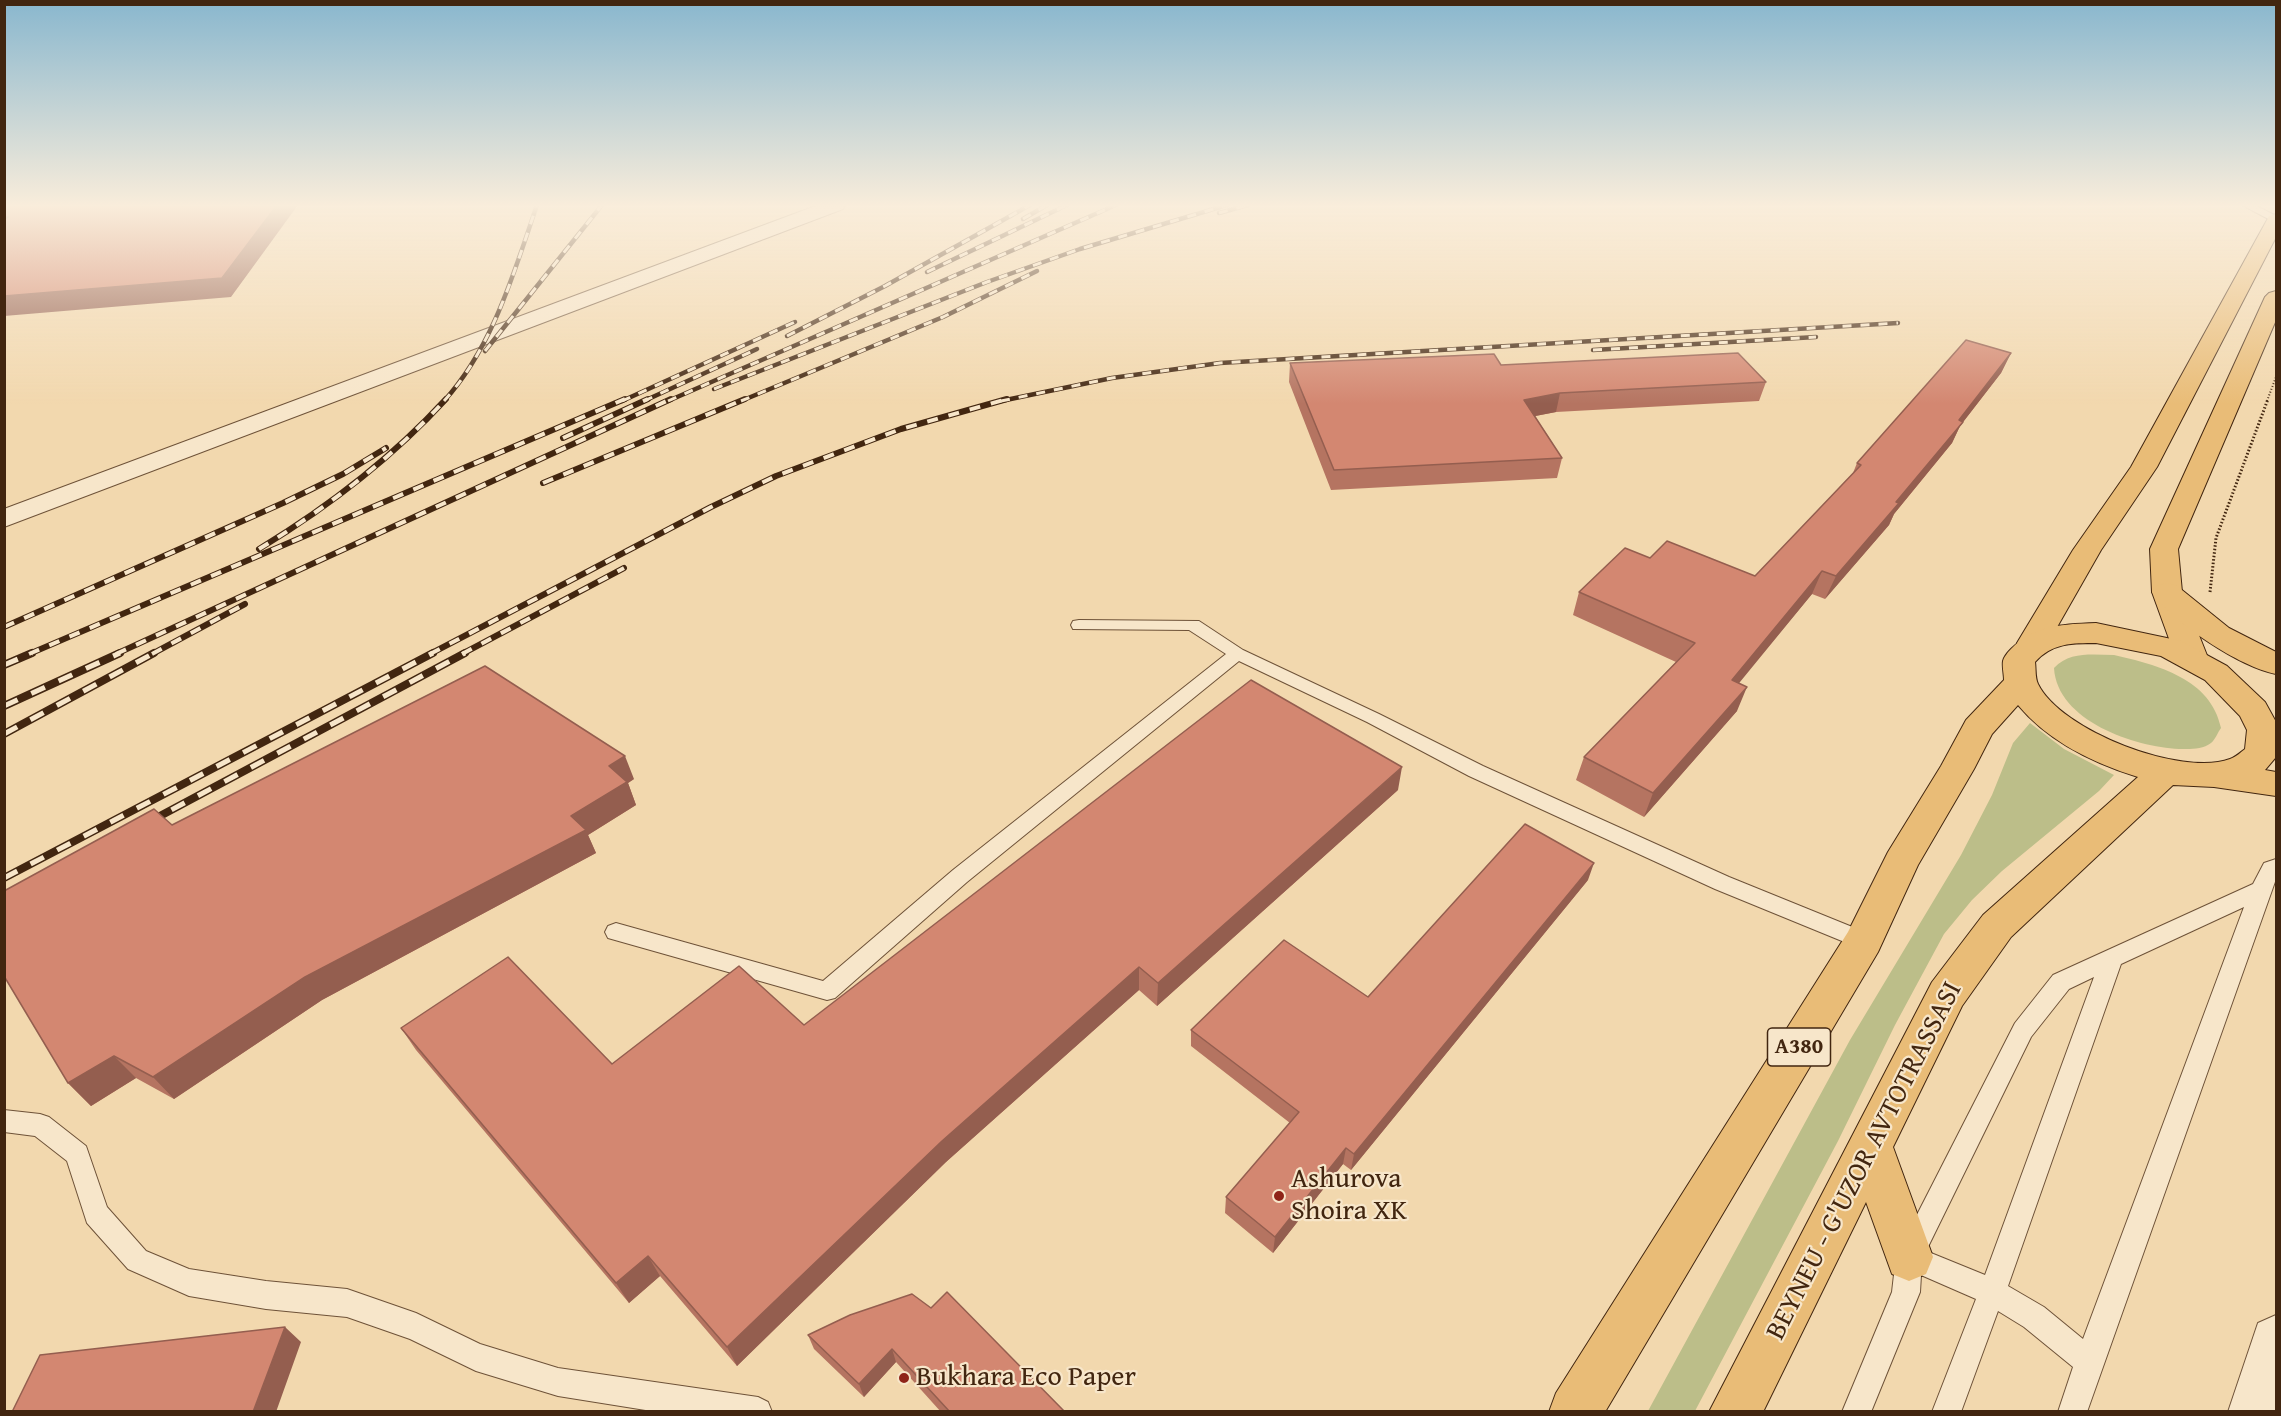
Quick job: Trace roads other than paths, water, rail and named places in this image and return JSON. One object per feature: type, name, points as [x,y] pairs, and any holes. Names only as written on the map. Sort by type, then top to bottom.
[{"type":"main road","points":[[2257,271],[2144,467],[2087,550],[2033,643],[2019,660],[2021,682],[2039,708],[2071,734],[2114,756],[2166,772],[2211,775],[2277,784]]},
{"type":"main road","points":[[2192,658],[2167,592],[2164,549],[2277,297]]},
{"type":"main road","points":[[2167,592],[2218,635],[2277,664]]},
{"type":"main road","points":[[2033,643],[2060,634],[2096,633],[2170,648],[2216,673],[2253,710],[2264,730],[2262,753],[2242,769],[2211,775]]},
{"type":"main road","points":[[2192,658],[2277,680]]},
{"type":"main road","name":"A380","points":[[1575,1412],[1864,941],[1901,862],[1957,769],[1978,728],[2021,682]]},
{"type":"main road","name":"BEYNEU - G'UZOR AVTOTRASSASI","points":[[1735,1412],[1947,994],[1997,926],[2166,772]]},
{"type":"main road","points":[[1870,1147],[1909,1257]]},
{"type":"street","points":[[4,519],[661,271]]},
{"type":"street","points":[[2255,1412],[2277,1341]]},
{"type":"lane","points":[[1078,625],[1193,625],[1237,654],[1373,718],[1487,776],[1722,883],[1864,941]]},
{"type":"lane","points":[[616,932],[827,991],[960,876],[1237,654]]},
{"type":"lane","points":[[2072,1412],[2261,890],[2271,868],[2277,867]]},
{"type":"lane","points":[[1856,1412],[1906,1292],[1909,1257],[2024,1030],[2061,982],[2261,890]]},
{"type":"lane","points":[[1946,1412],[1992,1292],[2112,958]]},
{"type":"lane","points":[[4,1120],[40,1125],[78,1154],[96,1214],[136,1260],[189,1282],[266,1295],[347,1304],[416,1327],[476,1357],[558,1382],[758,1412]]},
{"type":"lane","points":[[1909,1257],[1992,1292],[2034,1317],[2089,1362]]},
{"type":"railway","points":[[444,401],[461,380],[489,333],[514,271]]},
{"type":"railway","points":[[485,351],[549,271]]},
{"type":"railway","points":[[787,336],[912,271]]},
{"type":"railway","points":[[668,401],[965,271]]},
{"type":"railway","points":[[714,389],[1018,271]]},
{"type":"railway","points":[[741,401],[943,317],[1037,271]]},
{"type":"railway","points":[[622,401],[795,322]]},
{"type":"railway","points":[[1001,401],[1112,378],[1220,363],[1898,323]]},
{"type":"railway","points":[[1593,350],[1816,337]]},
{"type":"railway","points":[[644,401],[757,349]]},
{"type":"railway","points":[[259,549],[358,481],[403,442],[446,399]]},
{"type":"railway","points":[[29,654],[625,399]]},
{"type":"railway","points":[[563,438],[648,399]]},
{"type":"railway","points":[[116,654],[671,399]]},
{"type":"railway","points":[[543,483],[745,399]]},
{"type":"railway","points":[[430,654],[711,507],[776,476],[901,429],[1007,399]]},
{"type":"railway","points":[[4,627],[283,503],[343,474],[386,448]]},
{"type":"railway","points":[[462,654],[624,568]]},
{"type":"railway","points":[[152,654],[245,604]]},
{"type":"railway","points":[[4,665],[32,653]]},
{"type":"railway","points":[[4,706],[120,653]]},
{"type":"railway","points":[[4,734],[154,653]]},
{"type":"railway","points":[[4,878],[433,653]]},
{"type":"railway","points":[[145,824],[465,653]]},
{"type":"place","name":"Ashurova Shoira XK","points":[[1279,1196]]},
{"type":"place","name":"Bukhara Eco Paper","points":[[904,1378]]}]
